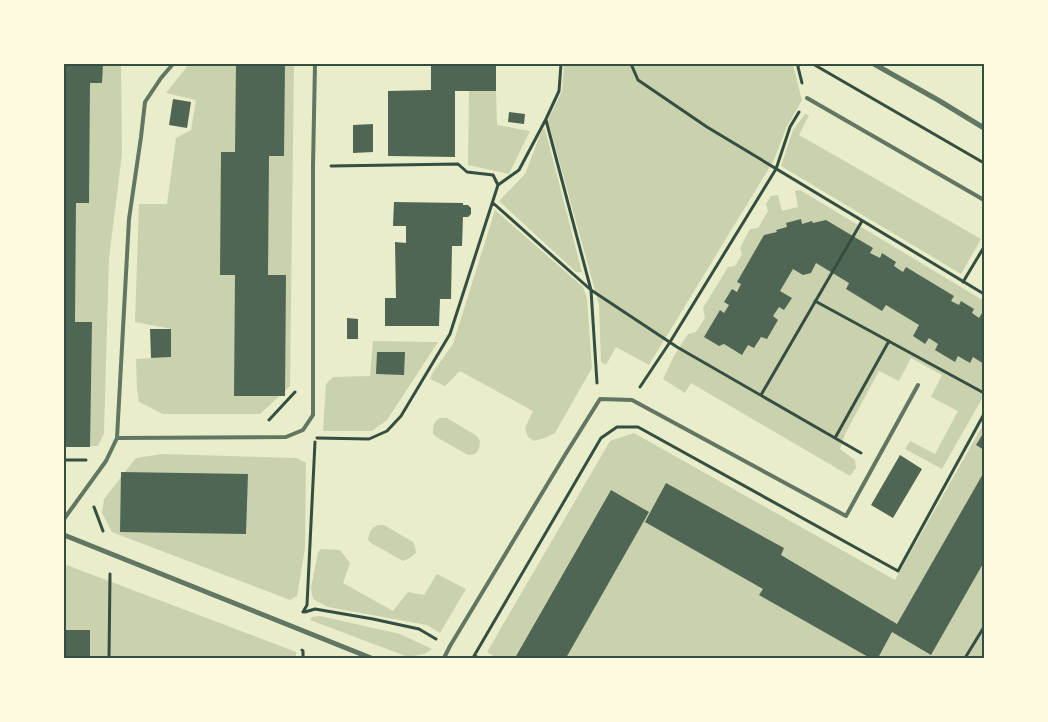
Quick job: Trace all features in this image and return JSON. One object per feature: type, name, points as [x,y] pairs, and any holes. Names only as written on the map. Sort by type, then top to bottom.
[{"type":"street","points":[[874,64],[984,128]]},
{"type":"street","points":[[64,535],[371,658]]},
{"type":"lane","points":[[64,519],[106,461],[118,438],[129,219],[144,102],[173,64]]},
{"type":"lane","points":[[118,438],[286,437],[303,430],[313,415],[315,64]]},
{"type":"lane","points":[[807,98],[984,200]]},
{"type":"lane","points":[[444,658],[560,463],[600,400],[632,400],[846,516],[918,385]]},
{"type":"path","points":[[479,658],[450,646],[419,629],[373,618],[315,609],[303,613],[307,605],[316,438],[369,439],[387,431],[401,416],[450,334],[498,185],[519,170],[546,119],[559,91],[561,64]]},
{"type":"path","points":[[631,64],[638,80],[707,127],[984,294]]},
{"type":"path","points":[[632,400],[670,342],[776,169],[790,127],[807,98],[798,67],[799,64]]},
{"type":"path","points":[[812,64],[984,163]]},
{"type":"path","points":[[546,119],[591,290],[596,377],[600,400]]},
{"type":"path","points":[[314,166],[458,164],[467,172],[493,175],[498,185]]},
{"type":"path","points":[[493,203],[591,290],[670,342],[876,461]]},
{"type":"path","points":[[761,395],[862,221]]},
{"type":"path","points":[[964,282],[984,247]]},
{"type":"path","points":[[815,301],[984,392]]},
{"type":"path","points":[[835,438],[890,341]]},
{"type":"path","points":[[268,421],[295,392],[296,383]]},
{"type":"path","points":[[474,657],[601,438],[617,427],[638,427],[898,571],[984,414]]},
{"type":"path","points":[[306,448],[315,448]]},
{"type":"path","points":[[93,504],[105,535]]},
{"type":"path","points":[[109,658],[110,574]]},
{"type":"path","points":[[965,658],[984,627]]},
{"type":"green space","points":[[64,64],[121,64],[122,154],[109,258],[104,433],[98,446],[64,446]]},
{"type":"green space","points":[[189,64],[294,64],[290,386],[260,414],[163,414],[139,402],[136,359],[171,357],[171,329],[135,322],[139,204],[167,204],[176,138],[191,130],[196,100],[166,93]]},
{"type":"green space","points":[[564,64],[627,64],[631,66],[633,64],[793,65],[802,100],[786,128],[774,160],[649,365],[616,347],[606,365],[601,362],[599,305],[548,120],[562,91]]},
{"type":"green space","points":[[469,90],[496,91],[497,125],[530,131],[509,174],[468,165]]},
{"type":"green space","points":[[805,114],[809,115],[799,135],[981,239],[961,274],[781,166],[793,130]]},
{"type":"green space","points":[[545,129],[582,272],[576,272],[499,201],[525,174],[542,130]]},
{"type":"green space","points":[[800,190],[984,301],[984,395],[942,469],[905,449],[910,441],[935,454],[958,411],[931,397],[942,375],[911,358],[899,381],[879,371],[845,434],[840,449],[855,460],[856,468],[850,476],[691,383],[685,393],[663,379],[674,356],[688,334],[696,332],[705,318],[703,308],[728,267],[735,266],[742,254],[740,248],[750,229],[758,228],[768,211],[766,204],[771,196],[778,195],[782,211],[798,207],[795,191]]},
{"type":"green space","points":[[495,210],[583,287],[587,299],[592,368],[555,433],[534,441],[528,437],[525,428],[533,411],[460,371],[445,386],[430,379],[453,344]]},
{"type":"green space","points":[[373,341],[438,342],[387,420],[372,431],[323,431],[326,384],[333,377],[370,376]]},
{"type":"green space","points":[[440,418],[447,418],[477,436],[480,441],[479,449],[475,454],[468,455],[433,434],[434,425]]},
{"type":"green space","points":[[984,423],[984,658],[497,658],[487,652],[610,441],[634,433],[895,580]]},
{"type":"green space","points":[[162,454],[297,458],[306,463],[305,548],[297,596],[290,600],[112,532],[102,513],[104,499],[136,458]]},
{"type":"green space","points":[[378,525],[384,525],[413,542],[416,553],[403,561],[371,543],[368,539],[369,534]]},
{"type":"green space","points":[[321,549],[340,550],[350,563],[343,583],[393,611],[408,592],[424,595],[437,574],[466,589],[440,633],[427,625],[328,607],[313,599],[311,588],[318,552]]},
{"type":"green space","points":[[64,564],[296,652],[296,658],[64,658]]},
{"type":"green space","points":[[320,616],[400,634],[432,649],[424,654],[408,657],[310,620],[312,617]]},
{"type":"building","points":[[64,64],[103,64],[102,83],[90,83],[89,203],[76,203],[75,322],[92,322],[90,447],[64,447]]},
{"type":"building","points":[[236,64],[285,64],[284,156],[269,156],[268,275],[286,275],[285,396],[234,396],[235,275],[220,275],[221,152],[235,152]]},
{"type":"building","points":[[431,64],[496,64],[496,91],[455,91],[455,157],[388,156],[388,91],[431,90]]},
{"type":"building","points":[[173,99],[191,102],[187,128],[169,125]]},
{"type":"building","points":[[509,112],[525,114],[524,124],[508,122]]},
{"type":"building","points":[[373,124],[373,152],[353,153],[353,125]]},
{"type":"building","points":[[394,202],[463,203],[463,205],[468,205],[471,208],[471,214],[468,217],[463,217],[462,246],[452,246],[451,299],[440,299],[439,326],[385,326],[385,298],[396,298],[395,242],[406,243],[406,226],[393,226]]},
{"type":"building","points":[[801,219],[802,224],[826,220],[873,248],[870,253],[880,258],[882,253],[896,262],[894,266],[903,272],[906,267],[954,296],[951,301],[959,305],[961,301],[974,309],[972,313],[979,318],[982,313],[984,314],[984,364],[973,357],[970,363],[958,356],[955,362],[935,350],[938,344],[929,338],[925,344],[913,336],[919,325],[886,305],[882,311],[846,289],[849,283],[816,263],[811,273],[803,275],[793,269],[780,291],[792,298],[784,310],[779,307],[773,316],[778,320],[767,339],[761,337],[754,348],[748,345],[742,355],[724,344],[719,346],[704,337],[720,310],[724,313],[729,305],[724,302],[732,289],[737,292],[741,284],[737,282],[764,235],[777,232],[776,230],[787,227],[786,223]]},
{"type":"building","points":[[347,318],[358,319],[358,339],[347,339]]},
{"type":"building","points":[[150,329],[171,329],[171,357],[151,358]]},
{"type":"building","points":[[377,352],[405,352],[404,375],[376,374]]},
{"type":"building","points":[[984,432],[984,450],[976,445]]},
{"type":"building","points":[[900,455],[922,469],[893,518],[871,505]]},
{"type":"building","points":[[121,472],[248,474],[246,534],[120,532]]},
{"type":"building","points":[[984,472],[984,562],[931,655],[892,632],[878,658],[870,658],[759,595],[763,589],[645,522],[666,483],[784,548],[781,555],[897,624]]},
{"type":"building","points":[[611,490],[649,512],[566,658],[515,658]]},
{"type":"building","points":[[64,630],[90,630],[90,658],[64,658]]}]
